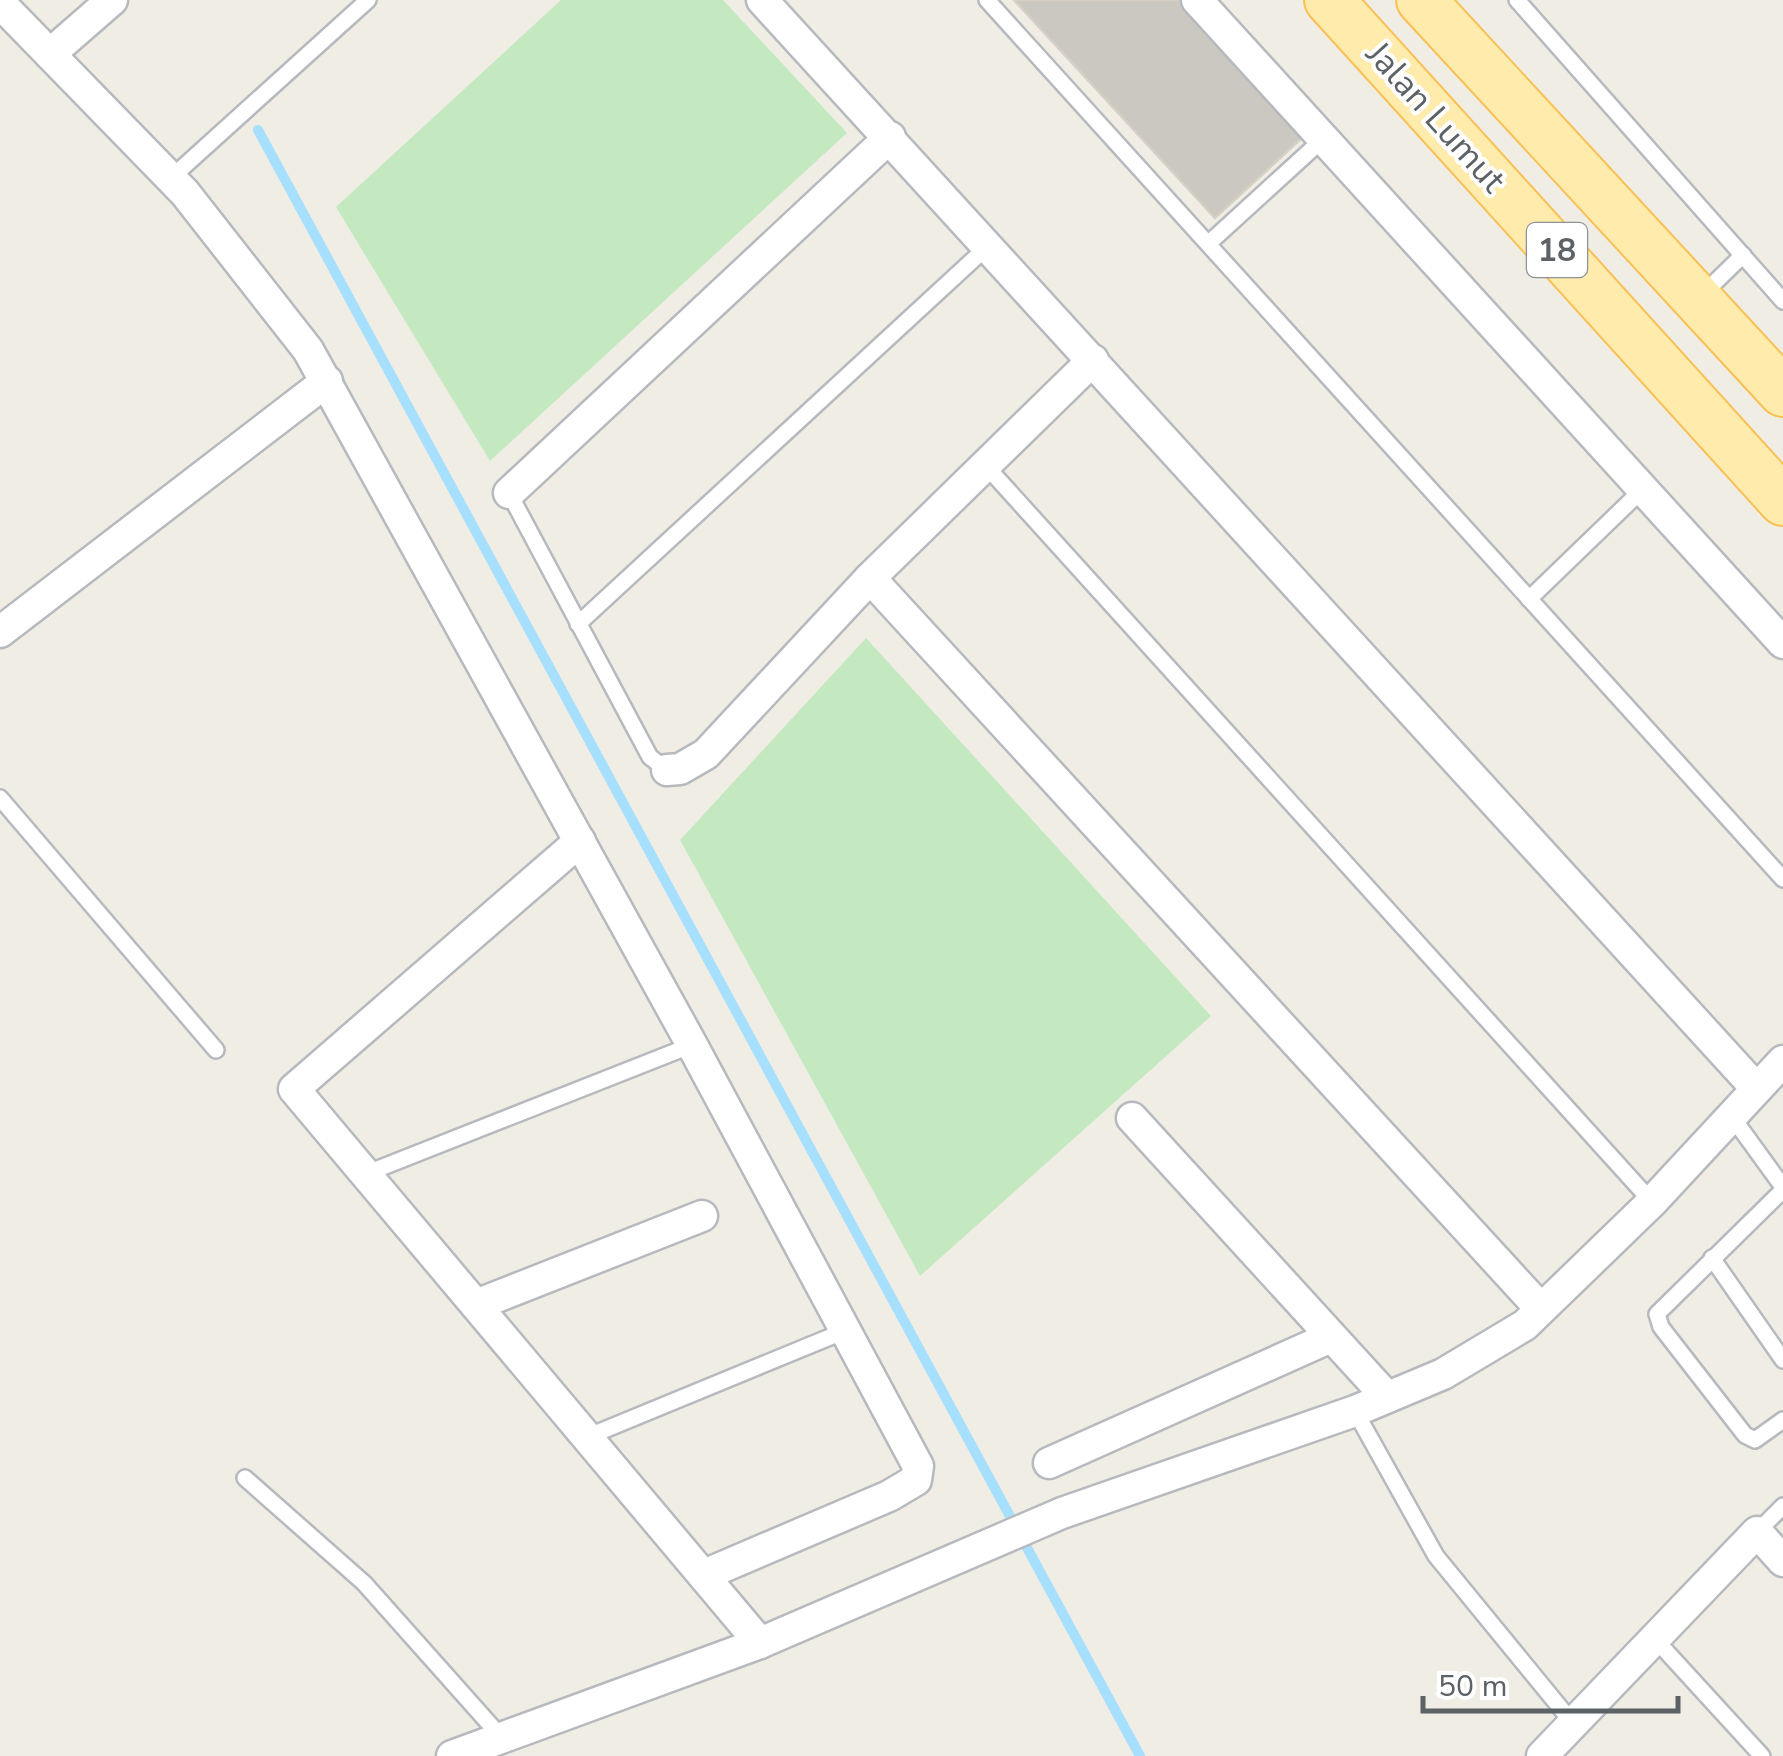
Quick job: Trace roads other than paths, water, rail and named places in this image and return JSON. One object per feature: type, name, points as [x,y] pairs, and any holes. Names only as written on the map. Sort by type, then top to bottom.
[{"type":"main road","name":"Jalan Lumut","points":[[1329,0],[1783,501]]},
{"type":"main road","name":"Jalan Lumut","points":[[1421,0],[1783,392]]},
{"type":"street","points":[[50,54],[112,0]]},
{"type":"street","points":[[762,0],[1755,1087]]},
{"type":"street","points":[[1197,0],[1783,642]]},
{"type":"street","points":[[0,3],[171,178],[308,350],[692,1045],[918,1466],[916,1480],[890,1496],[704,1575]]},
{"type":"street","points":[[508,493],[890,137]]},
{"type":"street","points":[[666,770],[680,769],[706,754],[870,578],[1093,360]]},
{"type":"street","points":[[0,632],[327,381]]},
{"type":"street","points":[[870,578],[1540,1308]]},
{"type":"street","points":[[580,841],[294,1088],[760,1643]]},
{"type":"street","points":[[452,1756],[760,1643],[1062,1513],[1354,1410],[1494,1347],[1652,1202],[1783,1061]]},
{"type":"street","points":[[1132,1118],[1388,1396]]},
{"type":"street","points":[[476,1306],[702,1216]]},
{"type":"street","points":[[1049,1463],[1331,1337]]},
{"type":"street","points":[[1558,1744],[1757,1532],[1783,1561]]},
{"type":"lane","points":[[171,178],[368,0]]},
{"type":"lane","points":[[987,0],[1783,879]]},
{"type":"lane","points":[[1517,0],[1783,301]]},
{"type":"lane","points":[[1209,243],[1323,139]]},
{"type":"lane","points":[[578,624],[988,246]]},
{"type":"lane","points":[[1697,300],[1743,255]]},
{"type":"lane","points":[[987,467],[1652,1202]]},
{"type":"lane","points":[[1529,599],[1644,488]]},
{"type":"lane","points":[[508,493],[650,757],[666,770]]},
{"type":"lane","points":[[0,798],[216,1050]]},
{"type":"lane","points":[[365,1174],[692,1045]]},
{"type":"lane","points":[[1730,1114],[1783,1188],[1657,1314],[1661,1328],[1745,1435],[1756,1440],[1783,1420]]},
{"type":"lane","points":[[1712,1258],[1783,1360]]},
{"type":"lane","points":[[588,1437],[847,1330]]},
{"type":"lane","points":[[1354,1410],[1436,1556],[1558,1744]]},
{"type":"lane","points":[[245,1478],[364,1582],[502,1738]]},
{"type":"lane","points":[[1757,1532],[1783,1506]]},
{"type":"lane","points":[[1654,1638],[1762,1756]]},
{"type":"waterway","points":[[258,130],[1140,1756]]}]
